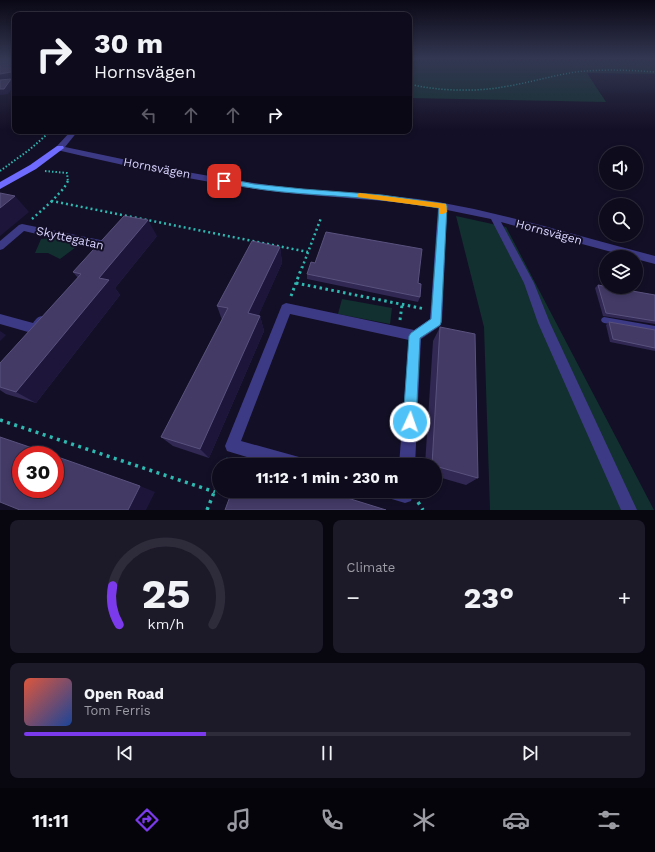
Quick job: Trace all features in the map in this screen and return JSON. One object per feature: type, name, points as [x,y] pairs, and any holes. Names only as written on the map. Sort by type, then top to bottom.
[{"type":"street","points":[[0,186],[33,167],[60,148],[72,134]]},
{"type":"street","name":"Hornsvägen","points":[[60,148],[254,186],[303,192],[382,197],[443,206],[494,217],[655,260]]},
{"type":"street","points":[[274,458],[232,446],[286,308],[415,336],[436,322],[443,206]]},
{"type":"street","points":[[494,217],[529,283],[544,323],[629,510]]},
{"type":"street","name":"Skyttegatan","points":[[0,246],[22,227],[110,246],[99,258]]},
{"type":"street","points":[[25,340],[51,311]]},
{"type":"street","points":[[0,320],[35,329]]},
{"type":"street","points":[[407,458],[415,336]]},
{"type":"lane","points":[[604,320],[655,329]]},
{"type":"path","points":[[412,85],[426,88],[473,89],[503,87],[521,83]]},
{"type":"path","points":[[0,171],[14,162],[47,134]]},
{"type":"path","points":[[14,162],[46,171],[67,173],[69,175],[69,180],[64,188],[52,201],[22,227]]},
{"type":"path","points":[[52,201],[308,252]]},
{"type":"path","points":[[131,224],[136,218]]},
{"type":"path","points":[[286,308],[321,218]]},
{"type":"path","points":[[296,283],[436,312]]},
{"type":"path","points":[[0,420],[212,491]]},
{"type":"path","points":[[208,510],[212,498]]},
{"type":"green space","points":[[412,83],[593,83],[606,102],[412,98]]},
{"type":"green space","points":[[456,216],[506,227],[654,510],[490,510],[484,327]]},
{"type":"green space","points":[[50,238],[69,241],[76,247],[60,259],[48,253],[35,253],[41,239]]},
{"type":"green space","points":[[342,299],[392,308],[390,324],[338,314]]},
{"type":"building","points":[[0,83],[8,83],[4,89],[0,89]]},
{"type":"building","points":[[0,193],[15,196],[0,208]]},
{"type":"building","points":[[124,216],[148,220],[99,278],[109,280],[16,392],[0,387],[0,363],[81,274],[73,272]]},
{"type":"building","points":[[326,232],[422,249],[418,283],[421,284],[420,297],[307,274],[311,262],[315,263]]},
{"type":"building","points":[[252,241],[280,247],[248,313],[260,316],[200,449],[161,437],[228,308],[217,306]]},
{"type":"building","points":[[643,293],[655,295],[655,321],[606,313],[601,294]]},
{"type":"building","points":[[609,322],[655,330],[655,348],[613,339]]},
{"type":"building","points":[[440,327],[475,334],[478,478],[442,468],[442,458],[432,458]]},
{"type":"building","points":[[0,437],[26,446],[12,446],[12,498],[64,498],[64,459],[140,486],[128,510],[20,510],[0,502]]},
{"type":"building","points":[[229,498],[347,498],[386,510],[225,510]]},
{"type":"slow traffic","points":[[360,196],[382,197],[439,205],[443,206],[443,212]]},
{"type":"route","points":[[224,181],[303,192],[382,197],[443,206],[436,322],[415,336],[410,422]]}]
